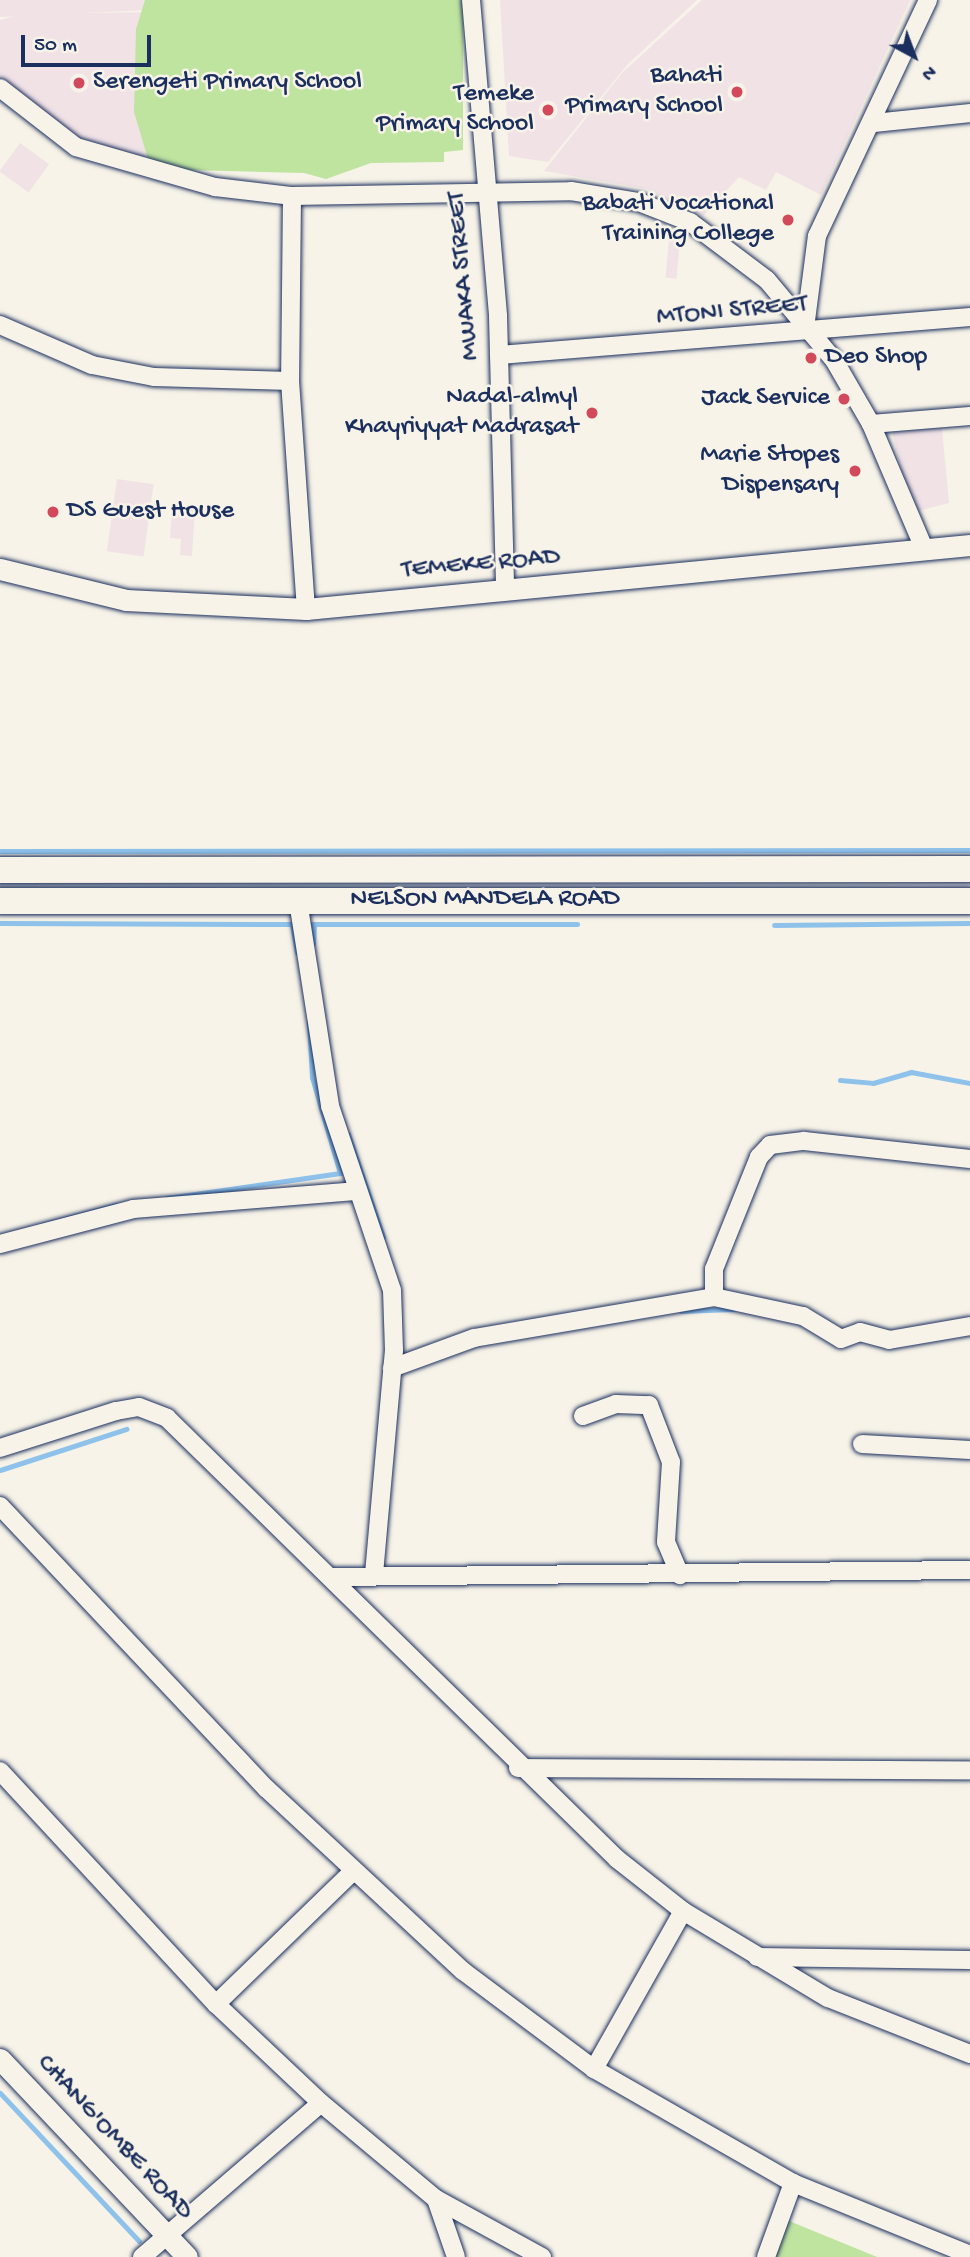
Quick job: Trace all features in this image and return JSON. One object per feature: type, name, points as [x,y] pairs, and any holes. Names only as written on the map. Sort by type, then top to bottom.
[{"type":"main road","name":"NELSON MANDELA ROAD","points":[[0,870],[970,869]]},
{"type":"main road","name":"NELSON MANDELA ROAD","points":[[0,901],[970,901]]},
{"type":"street","name":"MWAKA STREET","points":[[471,0],[484,192],[499,355],[505,590]]},
{"type":"street","points":[[805,332],[813,246],[874,123],[928,0]]},
{"type":"street","points":[[0,88],[76,147],[119,164],[215,187],[292,196],[571,191],[639,202],[690,222],[767,280],[805,332],[834,360],[871,424],[924,548]]},
{"type":"street","points":[[874,123],[970,113]]},
{"type":"street","points":[[292,196],[290,381],[306,609]]},
{"type":"street","name":"MTONI STREET","points":[[499,355],[970,317]]},
{"type":"street","points":[[0,324],[92,365],[154,377],[290,381]]},
{"type":"street","points":[[871,424],[970,416]]},
{"type":"street","name":"TEMEKE ROAD","points":[[0,569],[126,600],[306,609],[970,545]]},
{"type":"street","points":[[298,901],[324,1082],[358,1191],[389,1273],[392,1368],[374,1573]]},
{"type":"street","points":[[713,1297],[714,1269],[759,1157],[770,1145],[804,1141],[970,1159]]},
{"type":"street","points":[[0,1244],[133,1209],[358,1191]]},
{"type":"street","points":[[392,1368],[474,1338],[713,1297],[803,1316],[841,1339],[860,1332],[889,1340],[970,1326]]},
{"type":"street","points":[[583,1416],[616,1404],[649,1405],[671,1462],[666,1542],[680,1575]]},
{"type":"street","points":[[0,1448],[116,1410],[154,1411],[331,1577],[518,1768],[683,1911],[754,1957],[828,1998],[970,2054]]},
{"type":"street","points":[[862,1444],[970,1450]]},
{"type":"street","points":[[0,1506],[351,1872],[463,1970],[594,2069],[793,2183],[970,2255]]},
{"type":"street","points":[[331,1577],[374,1573],[680,1575],[970,1570]]},
{"type":"street","points":[[518,1768],[970,1770]]},
{"type":"street","points":[[0,1771],[216,2004],[321,2103],[436,2200],[542,2257]]},
{"type":"street","points":[[216,2004],[351,1872]]},
{"type":"street","points":[[594,2069],[683,1911]]},
{"type":"street","points":[[754,1957],[970,1961]]},
{"type":"street","name":"CHANG'OMBE ROAD","points":[[0,2059],[187,2257]]},
{"type":"street","points":[[142,2257],[321,2103]]},
{"type":"street","points":[[766,2257],[793,2183]]},
{"type":"street","points":[[436,2200],[456,2257]]},
{"type":"shaded area","points":[[0,0],[146,0],[147,10],[0,17]]},
{"type":"shaded area","name":"Temeke Primary School","points":[[500,0],[697,0],[627,65],[548,162],[509,156]]},
{"type":"shaded area","name":"Bahati Primary School","points":[[702,0],[910,0],[821,195],[776,172],[766,190],[739,177],[703,216],[647,189],[544,171],[622,73]]},
{"type":"shaded area","name":"Serengeti Primary School","points":[[150,12],[157,156],[123,160],[63,132],[0,77],[0,20],[22,14]]},
{"type":"shaded area","points":[[20,143],[49,164],[29,192],[0,172]]},
{"type":"shaded area","points":[[669,238],[680,239],[676,279],[666,278]]},
{"type":"shaded area","points":[[941,419],[949,503],[911,513],[891,427]]},
{"type":"shaded area","points":[[117,479],[154,484],[143,556],[107,551]]},
{"type":"shaded area","points":[[172,509],[195,511],[192,556],[180,555],[181,539],[170,538]]},
{"type":"green space","points":[[145,0],[463,0],[463,150],[444,152],[444,162],[371,163],[326,179],[304,173],[151,169],[134,112],[136,29]]},
{"type":"green space","points":[[777,2216],[877,2257],[761,2257]]},
{"type":"waterway","points":[[0,851],[970,850]]},
{"type":"waterway","points":[[0,923],[294,924]]},
{"type":"waterway","points":[[774,925],[970,923]]},
{"type":"waterway","points":[[292,924],[297,953]]},
{"type":"waterway","points":[[304,924],[577,924]]},
{"type":"waterway","points":[[313,944],[314,924]]},
{"type":"waterway","points":[[167,1198],[340,1173],[312,1077],[309,1022]]},
{"type":"waterway","points":[[840,1080],[873,1083],[911,1072],[970,1083]]},
{"type":"waterway","points":[[348,1134],[383,1237]]},
{"type":"waterway","points":[[42,1225],[116,1205]]},
{"type":"waterway","points":[[681,1311],[733,1309]]},
{"type":"waterway","points":[[0,1470],[126,1429]]},
{"type":"waterway","points":[[0,2093],[139,2241]]},
{"type":"place","name":"Serengeti Primary School","points":[[79,83]]},
{"type":"place","name":"Bahati Primary School","points":[[737,92]]},
{"type":"place","name":"Temeke Primary School","points":[[548,110]]},
{"type":"place","name":"Babati Vocational Training College","points":[[788,220]]},
{"type":"place","name":"Deo Shop","points":[[811,358]]},
{"type":"place","name":"Jack Service","points":[[844,399]]},
{"type":"place","name":"Nadal-almyl Khayriyyat Madrasat","points":[[592,413]]},
{"type":"place","name":"Marie Stopes Dispensary","points":[[855,471]]},
{"type":"place","name":"DS Guest House","points":[[53,512]]}]
